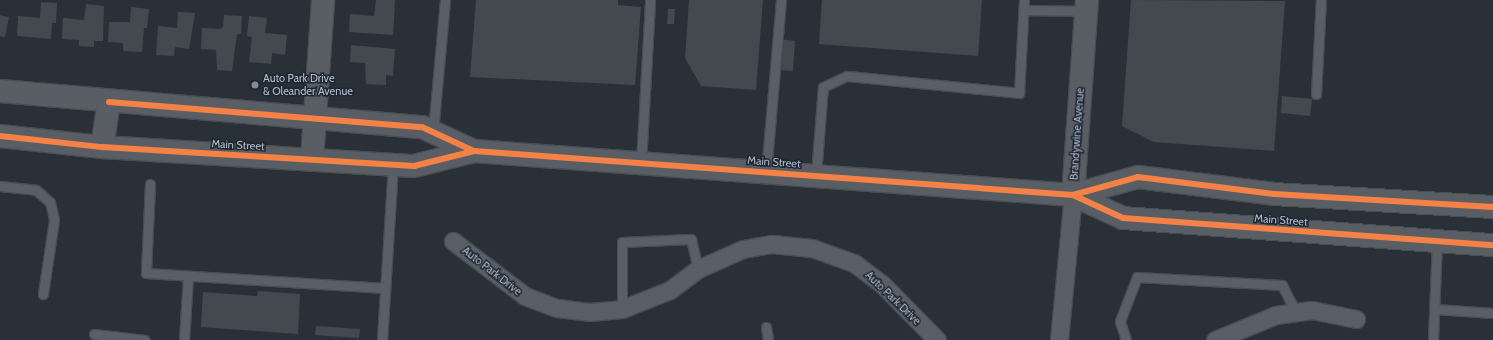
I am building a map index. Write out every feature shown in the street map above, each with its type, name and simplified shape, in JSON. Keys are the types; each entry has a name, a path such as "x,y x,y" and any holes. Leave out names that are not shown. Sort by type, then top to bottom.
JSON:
{"main road":[{"path":"312,159 323,0"},
{"name":"Brandywine Avenue","path":"1073,195 1087,6"},
{"name":"Main Street","path":"0,91 109,102 315,119 422,126 474,151"},
{"path":"102,146 109,102"},
{"name":"Main Street","path":"0,136 102,146 414,166 474,151 1073,195 1138,177 1274,194 1493,207"},
{"name":"Main Street","path":"1073,195 1123,218 1493,245"}],"street":[{"name":"Brandywine Avenue","path":"1059,340 1073,195"},
{"name":"Auto Park Drive","path":"453,241 524,296 566,309 589,312 622,309 670,290 698,269 743,249 772,244 812,248 854,263 880,283 937,340"},
{"path":"1215,340 1276,315 1296,312 1312,310 1356,319"}],"lane":[{"path":"433,132 445,0"},
{"path":"642,163 650,0"},
{"path":"766,172 781,0"},
{"path":"816,175 822,87 847,76 1018,93 1024,0"},
{"path":"1316,94 1321,0"},
{"path":"1024,10 1087,6"},
{"path":"382,340 393,165"},
{"path":"150,184 146,273 385,288"},
{"path":"0,186 36,190 50,202 54,220 43,294"},
{"path":"622,309 622,242 691,239 698,269"},
{"path":"1433,340 1437,241"},
{"path":"184,340 188,276"},
{"path":"1126,340 1120,321 1137,277 1282,285 1296,312"},
{"path":"1435,309 1493,313"},
{"path":"766,327 768,340"},
{"path":"94,334 145,340"}],"building":[{"path":"376,0 395,0 393,35 349,32 350,14 374,16"},
{"path":"476,0 618,0 618,5 641,7 635,85 470,77"},
{"path":"689,0 763,0 756,90 701,86 685,58"},
{"path":"822,0 982,0 978,56 819,44"},
{"path":"1131,0 1285,1 1274,151 1154,142 1122,126"},
{"path":"41,2 57,3 56,23 52,23 51,39 17,36 18,16 40,18"},
{"path":"86,4 104,6 103,41 94,41 94,47 79,46 79,40 62,39 63,18 84,20"},
{"path":"131,7 149,9 147,28 144,28 142,52 123,51 123,43 108,42 109,22 130,22"},
{"path":"668,9 675,9 674,24 667,24"},
{"path":"178,12 195,13 189,49 175,47 174,56 156,55 158,26 177,28"},
{"path":"0,15 9,17 5,37 0,36"},
{"path":"224,15 242,16 241,34 237,34 232,71 217,70 216,50 201,49 202,28 220,29 223,27"},
{"path":"249,16 267,18 265,33 287,35 285,55 272,53 271,64 249,62 252,37 247,36"},
{"path":"781,39 795,41 793,71 778,70"},
{"path":"351,45 395,49 393,76 386,75 386,85 366,84 365,63 350,62"},
{"path":"1282,96 1312,99 1310,116 1281,113"},
{"path":"258,291 300,294 298,334 201,327 203,292 257,296"},
{"path":"316,326 360,329 359,338 315,335"}],"cycle path":[{"path":"109,102 422,127 474,151"},
{"path":"0,136 102,147 414,166 474,151 1073,195 1138,177 1274,194 1493,207"},
{"path":"1073,195 1123,218 1493,245"}],"place":[{"name":"Auto Park Drive & Oleander Avenue","path":"255,85"}]}
